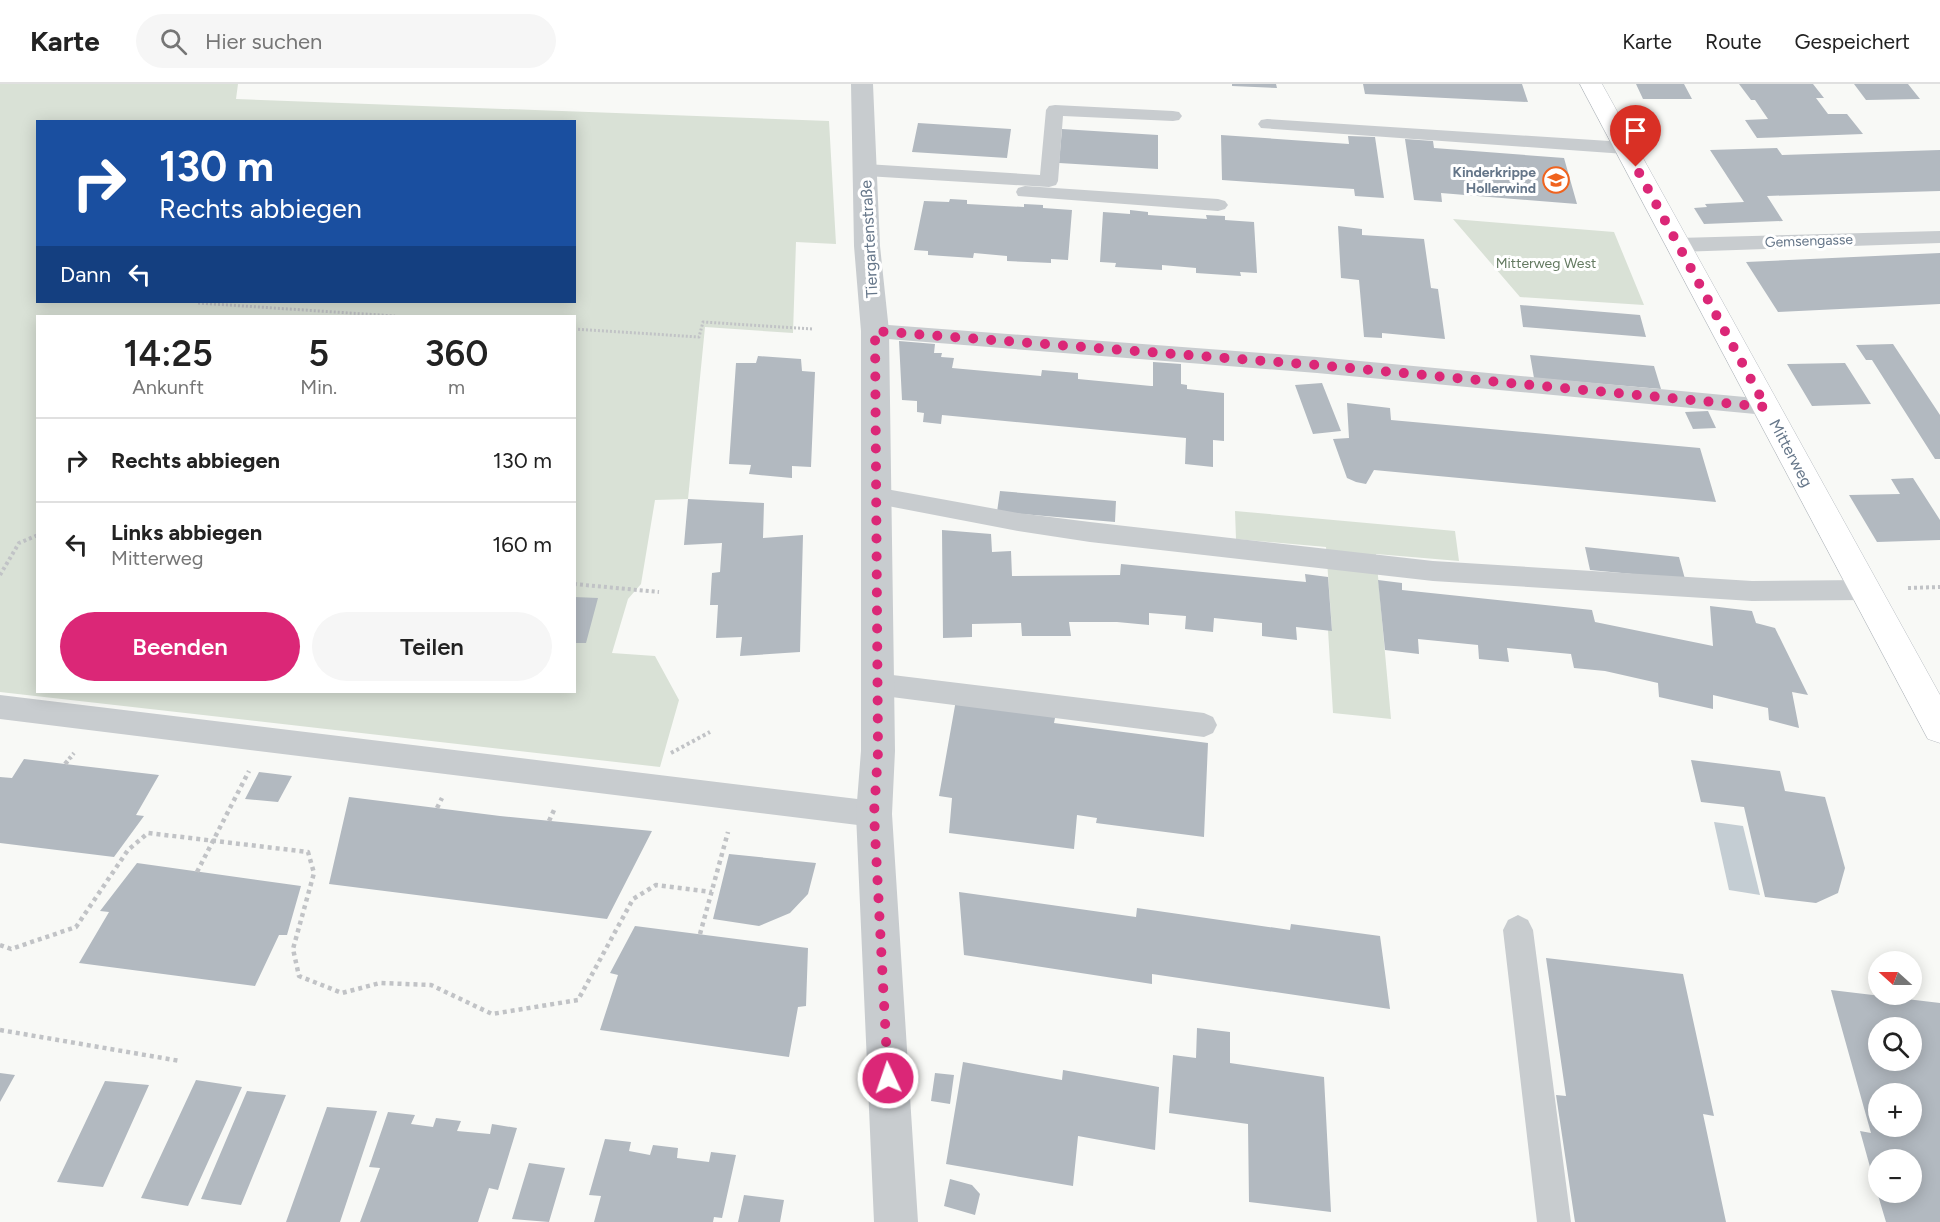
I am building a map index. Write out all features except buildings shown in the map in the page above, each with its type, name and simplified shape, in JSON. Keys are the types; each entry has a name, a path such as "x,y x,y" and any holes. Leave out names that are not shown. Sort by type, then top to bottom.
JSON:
{"street":[{"name":"Tiergartenstraße","path":"862,84 867,246 875,331 878,752 874,814 896,1222"},
{"name":"Mitterweg","path":"1591,84 1940,728"}],"lane":[{"path":"866,176 1048,181 1055,110 1173,116"},
{"path":"1268,124 1625,148"},
{"path":"866,176 1218,205"},
{"name":"Gemsengasse","path":"1678,245 1940,237"},
{"path":"875,331 1317,365 1766,407"},
{"path":"875,496 1018,522 1090,532 1433,571 1752,591 1865,590"},
{"path":"876,684 1204,725"},
{"path":"0,707 874,814"},
{"path":"1518,930 1554,1222"}],"path":[{"path":"198,303 380,315"},
{"path":"576,328 699,337 703,322 812,329"},
{"path":"0,575 19,543 36,536"},
{"path":"576,584 659,592"},
{"path":"197,872 265,740"},
{"path":"700,934 737,797"},
{"path":"0,945 11,949 76,927 128,850 148,832 308,852 314,873 293,949 298,976 342,993 380,983 431,985 492,1014 578,1000 633,898 656,885 712,892"},
{"path":"0,1030 180,1061"}],"green space":[{"path":"0,84 238,84 236,99 829,121 836,244 796,242 793,333 705,327 688,499 655,500 641,584 628,599 612,653 655,656 679,700 660,767 0,692"},
{"name":"Mitterweg West","path":"1453,219 1614,232 1644,305 1520,297"},
{"path":"1235,511 1455,531 1459,561 1376,554 1391,719 1333,713 1328,630 1332,630 1326,547 1236,539"}],"shaded area":[{"path":"1714,822 1743,826 1760,895 1729,890"}],"place":[{"name":"Kinderkrippe Hollerwind","path":"1556,180"}],"route":[{"path":"888,1078 874,814 878,752 875,331 1317,365 1766,407 1636,167"}]}
